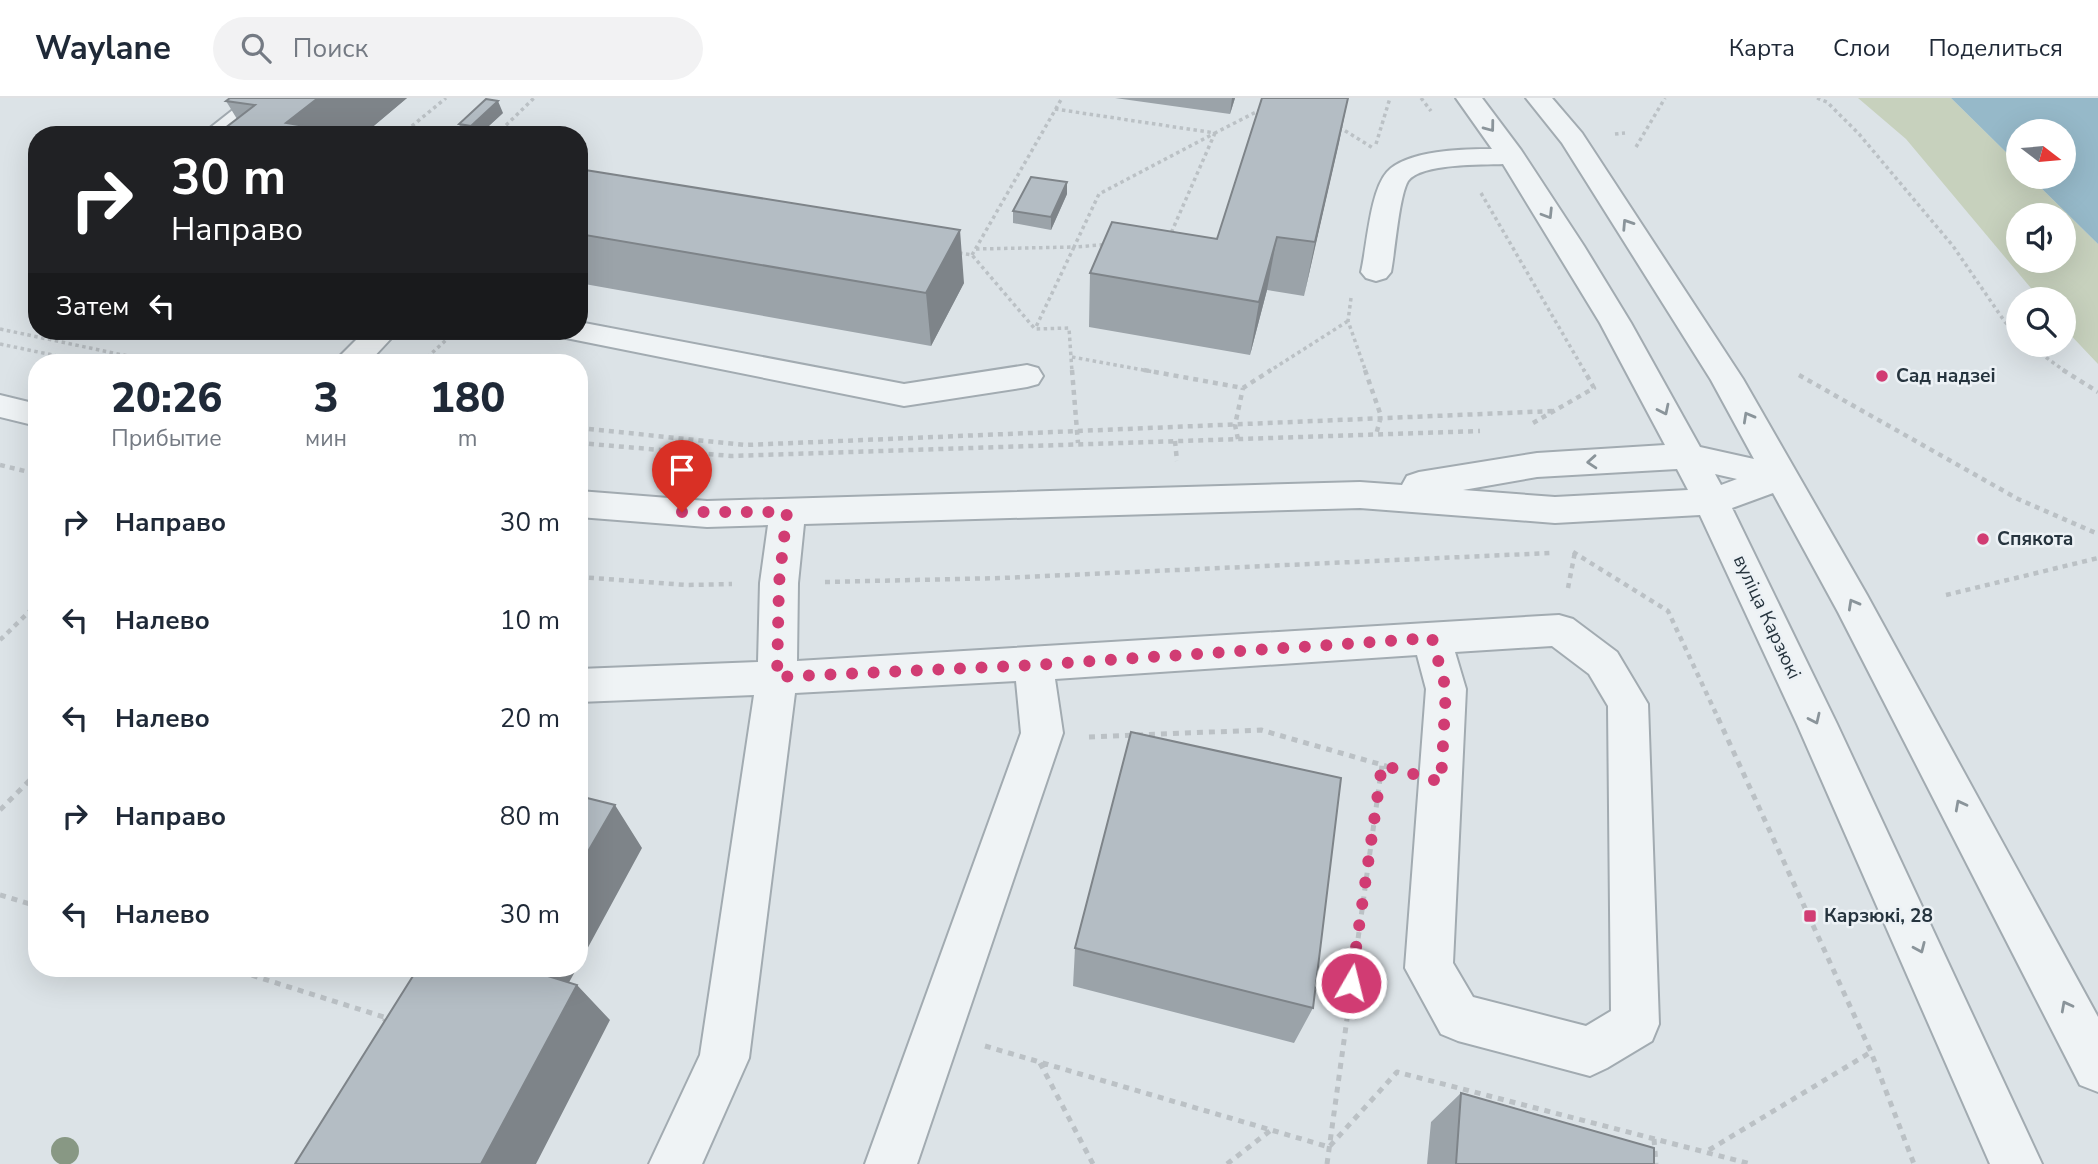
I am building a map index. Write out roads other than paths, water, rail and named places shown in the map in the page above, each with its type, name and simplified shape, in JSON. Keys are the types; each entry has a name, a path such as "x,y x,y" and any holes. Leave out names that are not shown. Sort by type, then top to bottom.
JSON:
{"street":[{"path":"226,126 264,98"},
{"name":"вуліца Карзюкі","path":"1469,98 1512,156 1630,348 1712,502 1775,632 2016,1164"},
{"path":"1539,98 1573,139 1727,379 1854,606 2098,1066"},
{"path":"1376,272 1395,179 1408,168 1460,159 1512,156"},
{"path":"588,333 904,395 1027,376"},
{"path":"359,354 373,340"},
{"path":"0,406 28,413"},
{"path":"1360,495 1537,465 1687,456 1781,477"},
{"path":"588,505 707,514 1360,495 1555,510 1712,502 1781,477"},
{"path":"675,1164 724,1058 777,677 779,583 787,512"},
{"path":"588,686 1034,665 1432,638 1559,630 1603,663 1628,704 1635,1024 1590,1051 1458,1017 1429,968 1446,689 1432,638"},
{"path":"891,1164 1042,733 1034,665"}],"water":[{"path":"1951,98 2098,98 2098,244 2076,222 2076,203 2056,203 2042,189 2076,189 2076,119 2006,119 2006,152"}],"place":[{"name":"Сад надзеі","path":"1882,376"},
{"name":"Спякота","path":"1983,539"},
{"name":"Карзюкі, 28","path":"1810,916"}]}
